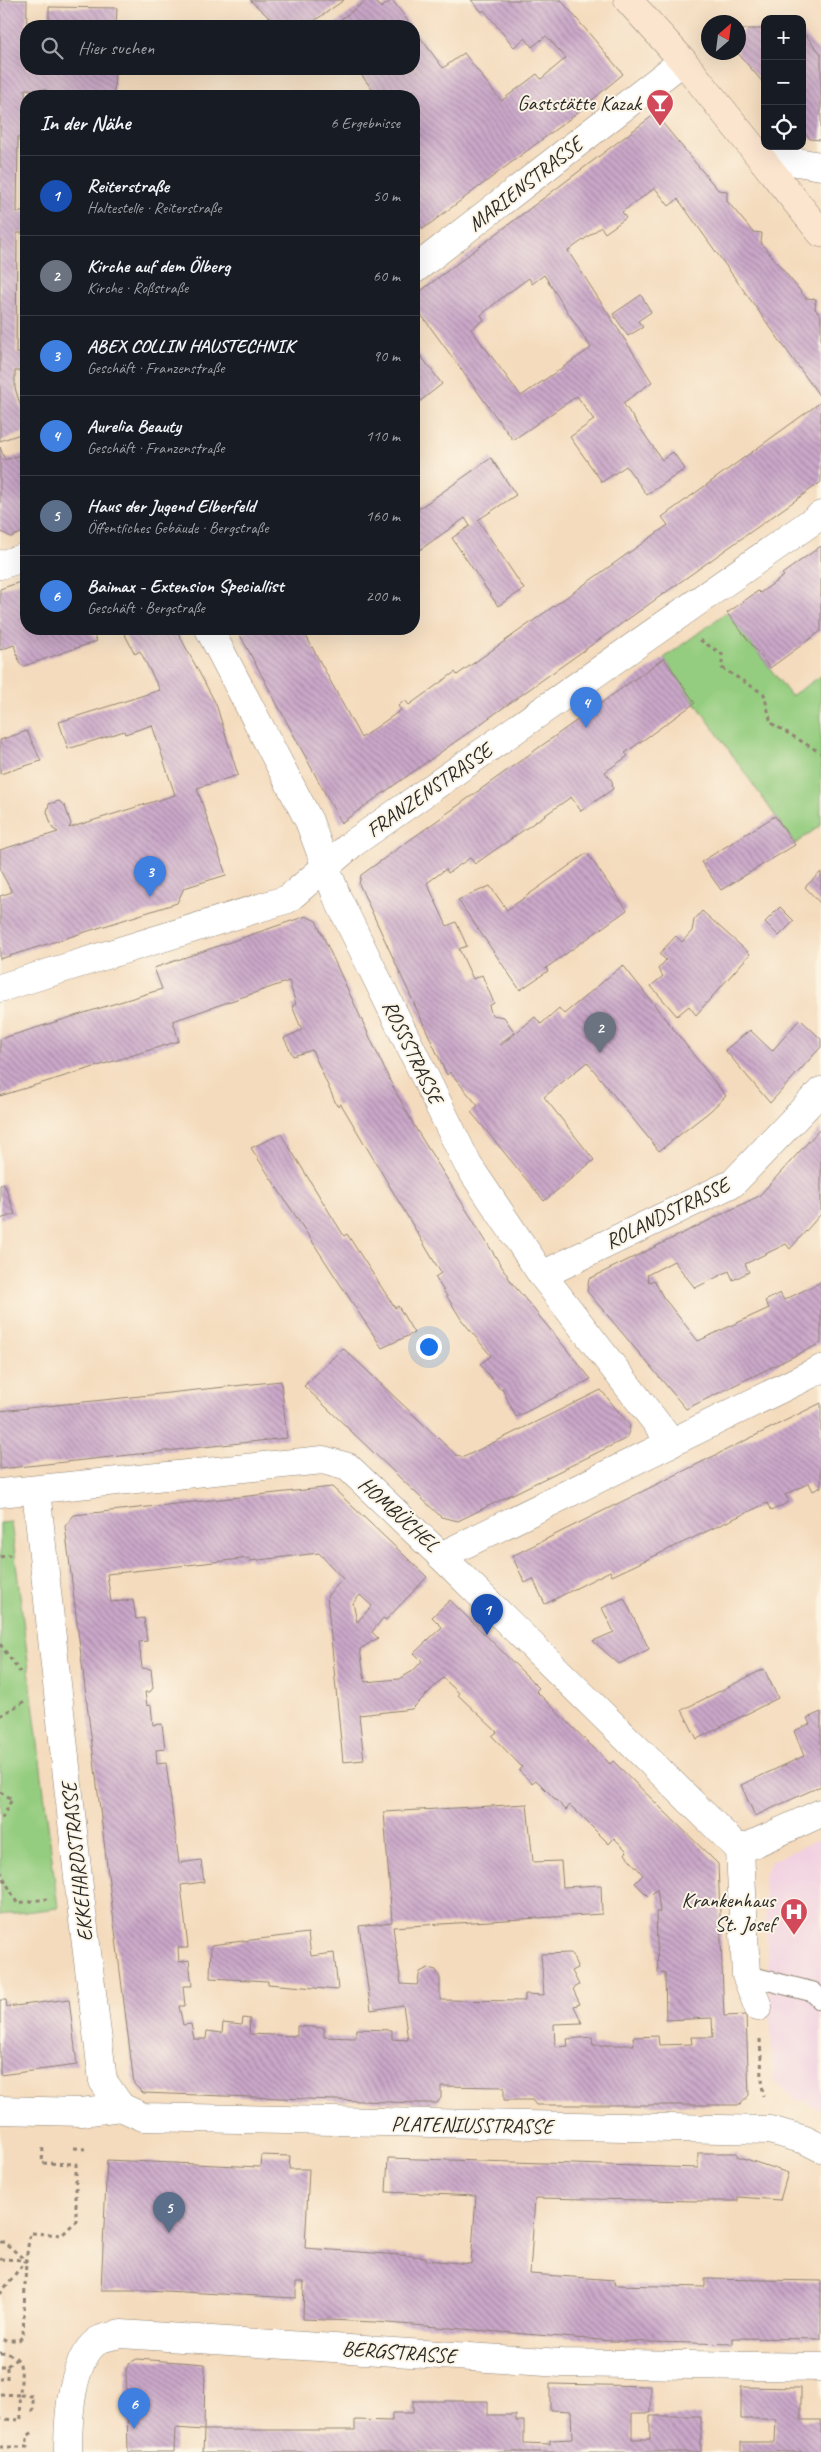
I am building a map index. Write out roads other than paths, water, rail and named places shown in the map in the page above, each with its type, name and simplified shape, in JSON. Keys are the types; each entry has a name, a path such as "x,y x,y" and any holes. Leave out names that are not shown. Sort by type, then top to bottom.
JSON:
{"main road":[{"path":"628,0 683,61 821,232"}],"street":[{"name":"MARIENSTRASSE","path":"420,265 683,61"},
{"path":"760,156 821,166"},
{"name":"FRANZENSTRASSE","path":"0,988 288,899 326,869 352,844 821,515"},
{"path":"0,565 20,559"},
{"name":"ROSSSTRASSE","path":"212,635 309,821 337,897 468,1165 542,1275 672,1443"},
{"name":"ROLANDSTRASSE","path":"542,1275 733,1183 821,1091"},
{"name":"HOMBÜCHEL","path":"0,1494 323,1460 348,1467 441,1556 821,1369"},
{"name":"EKKEHARDSTRASSE","path":"36,1490 80,1896 103,2081 121,2107"},
{"path":"441,1556 740,1850 746,1974 758,2007"},
{"path":"740,1850 821,1813"},
{"path":"0,2110 82,2112 121,2107"},
{"name":"PLATENIUSSTRASSE","path":"121,2107 143,2117 770,2130 805,2140 821,2148"},
{"name":"BERGSTRASSE","path":"68,2452 71,2400 87,2351 99,2340 121,2334 561,2363 821,2367"}],"lane":[{"path":"746,1974 813,1992 821,2000"}],"place":[{"name":"Gaststätte Kazak","path":"660,127"},
{"name":"Aurelia Beauty","path":"586,728"},
{"name":"ABEX COLLIN HAUSTECHNIK","path":"150,897"},
{"name":"Kirche auf dem Ölberg","path":"600,1053"},
{"name":"Reiterstraße","path":"487,1635"},
{"name":"Krankenhaus St. Josef","path":"794,1936"},
{"name":"Haus der Jugend Elberfeld","path":"169,2233"},
{"name":"Baimax - Extension Speciallist","path":"134,2429"}]}
